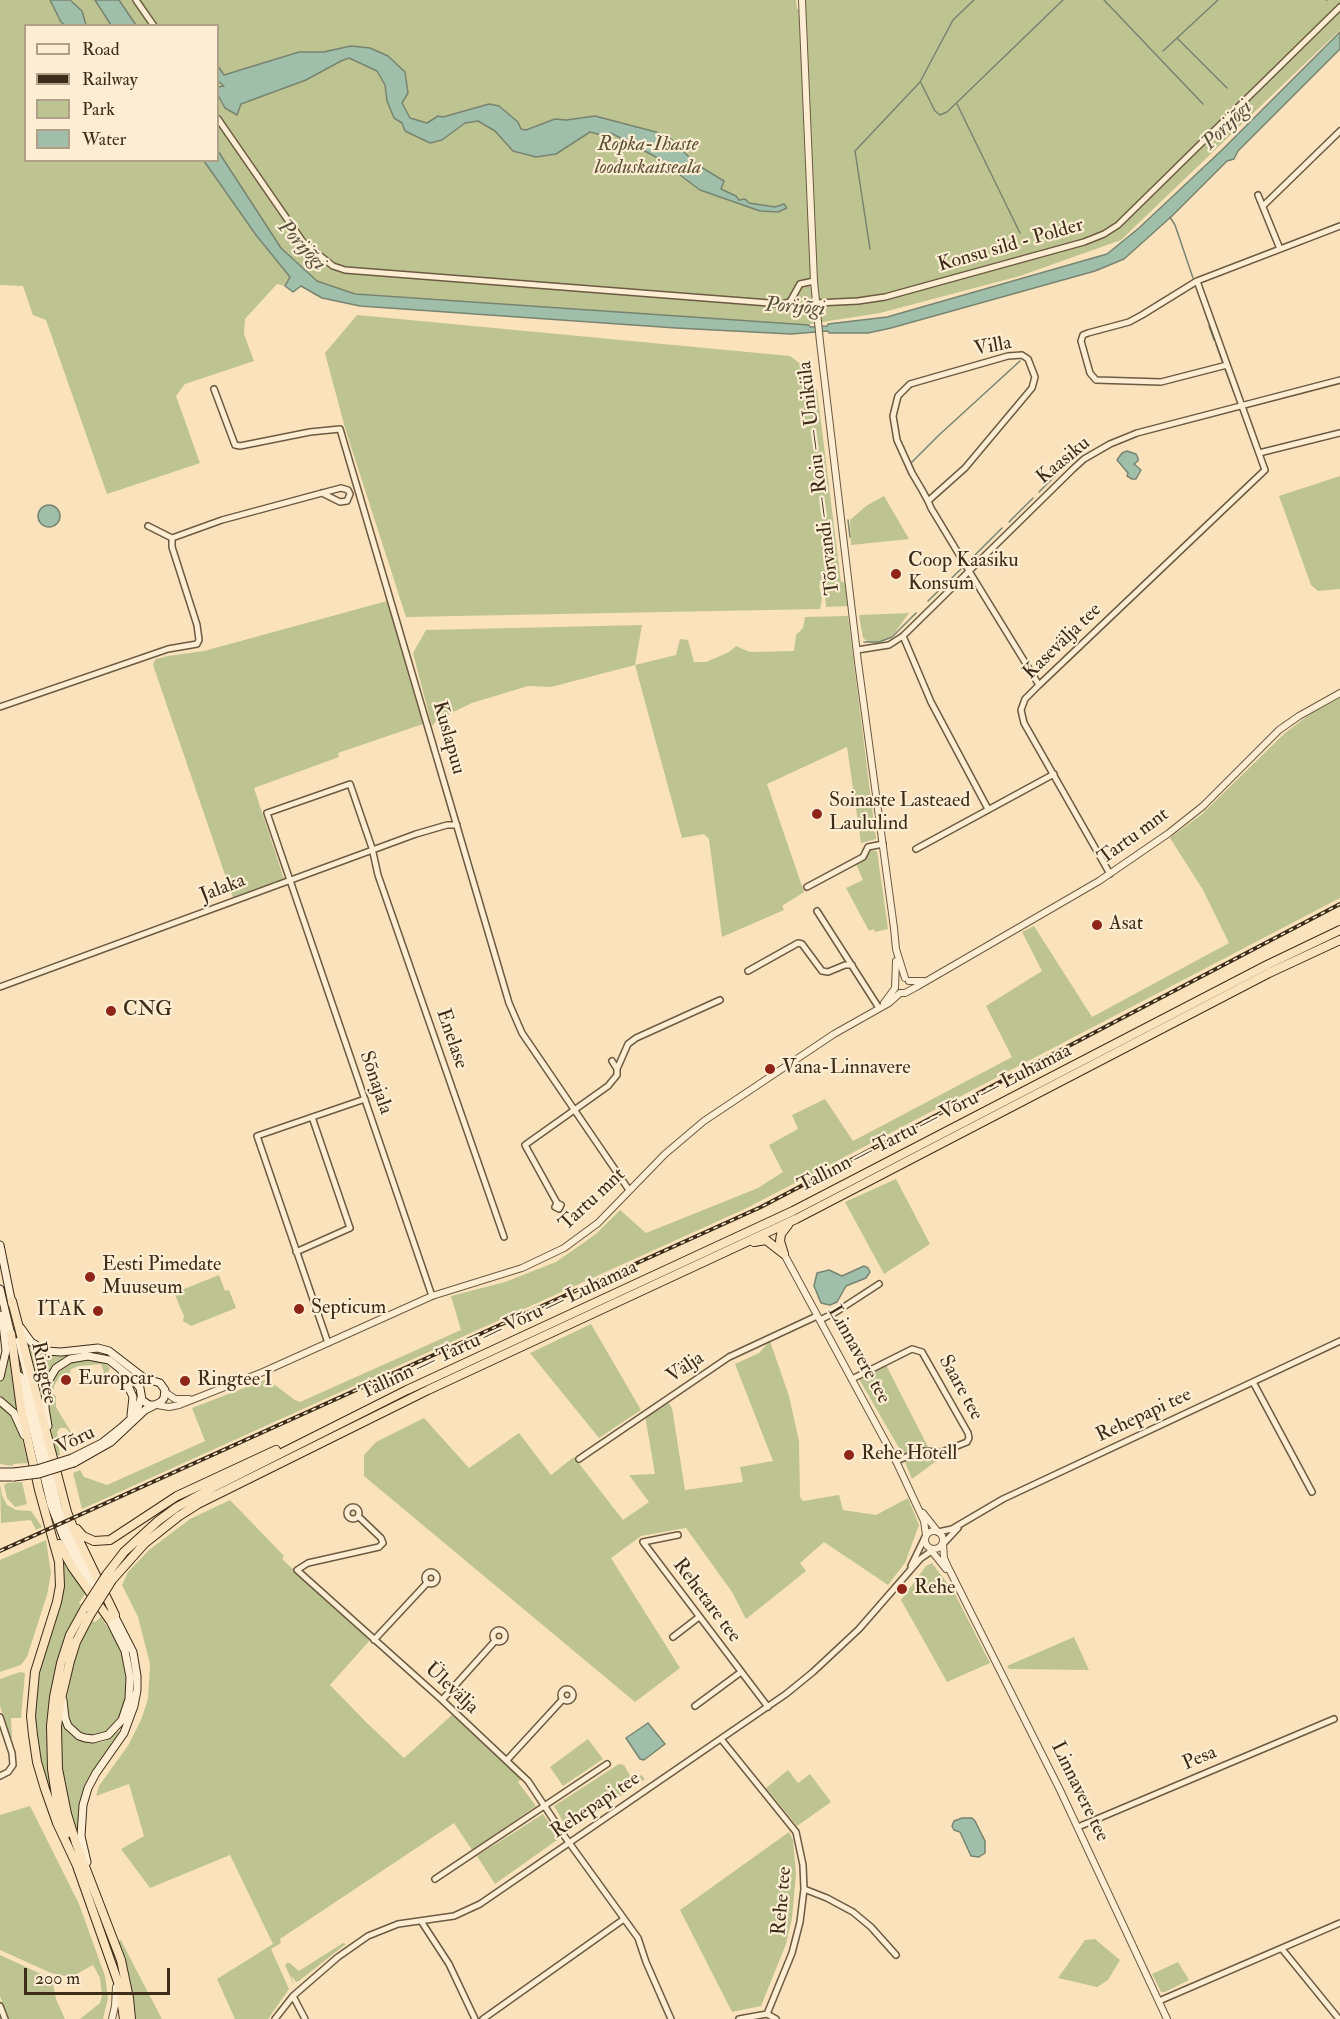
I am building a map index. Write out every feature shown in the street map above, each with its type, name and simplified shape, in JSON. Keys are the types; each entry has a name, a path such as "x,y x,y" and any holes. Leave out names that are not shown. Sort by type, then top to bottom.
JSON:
{"highway":[{"name":"Tallinn — Tartu — Võru — Luhamaa","path":"130,2019 78,1870 56,1796 50,1743 54,1697 70,1635 138,1537 177,1507 407,1390 793,1211 1267,965 1340,930"},
{"name":"Tallinn — Tartu — Võru — Luhamaa","path":"109,1577 145,1543 178,1516 198,1504 428,1390 796,1218 1259,978 1340,940"},
{"path":"784,1254 780,1241 782,1231 796,1218"},
{"path":"743,1244 765,1240 784,1254"},
{"path":"12,1301 51,1453 59,1562 60,1587 35,1672 31,1716 33,1735 37,1762 48,1797 57,1824 78,1870"},
{"path":"10,1334 21,1409 33,1461 55,1509 72,1567 112,1617"},
{"path":"55,1509 83,1536 98,1542 110,1540 177,1496 334,1424 342,1424"},
{"path":"55,1509 75,1532 112,1617"},
{"name":"Tallinn — Tartu — Võru — Luhamaa","path":"87,1612 66,1675 60,1703 57,1727 58,1769 67,1814 76,1843 121,1960 129,1998 130,2019"}],"main road":[{"name":"Ringtee","path":"0,1245 55,1509"},
{"name":"Ringtee","path":"0,1289 55,1509"},
{"path":"0,1289 6,1351 0,1377"},
{"path":"12,1301 23,1332 35,1346 53,1352 92,1348 105,1350 115,1355 137,1374 160,1383 165,1392 163,1400 155,1405 146,1404 133,1379 109,1360 88,1356 70,1359 56,1368 49,1379 45,1393 51,1453"},
{"path":"121,1370 134,1397 133,1409 128,1422"},
{"path":"141,1394 144,1384 151,1381"},
{"name":"Võru","path":"73,1461 102,1443 128,1422 136,1414 141,1394"},
{"path":"0,1401 14,1413 33,1461"},
{"name":"Võru","path":"0,1477 7,1472 37,1469 73,1461 111,1442 132,1425 145,1410 155,1405"},
{"path":"66,1675 63,1708 68,1726 79,1736 85,1738 93,1739 108,1735 126,1712 131,1688 125,1651 112,1617"},
{"path":"99,1902 81,1836 83,1805 96,1773 127,1727 137,1690 133,1652 112,1617"}],"street":[{"path":"136,0 153,24"},
{"name":"Tõrvandi — Roiu — Uniküla","path":"802,0 816,303 857,650 896,949 897,987"},
{"name":"Konsu sild - Polder","path":"816,303 885,297 1084,242 1104,234 1118,225 1340,7"},
{"path":"219,120 303,242 333,266 345,270 782,304 790,302 800,284 814,281"},
{"path":"1263,206 1340,131"},
{"path":"1258,195 1280,249"},
{"path":"1227,365 1161,382 1096,380 1090,374 1081,341 1083,335 1129,322 1197,281 1340,226"},
{"path":"1197,281 1259,453 1340,433"},
{"name":"Villa","path":"928,501 965,468 1032,388 1035,378 1028,359 1016,354 910,384 898,396 894,404 893,416 897,440 928,501 1039,685"},
{"name":"Kaasiku","path":"857,650 889,645 903,636 1084,459 1125,437 1340,380"},
{"name":"Kuslapuu","path":"214,389 235,445 250,445 310,432 340,429 516,1020 522,1033 629,1190"},
{"name":"Kasevälja tee","path":"1110,874 1024,723 1021,714 1023,703 1039,685 1265,470 1259,453"},
{"path":"172,538 183,532 222,520 322,493 341,488 348,490 350,494 347,501 340,502 322,493"},
{"path":"148,526 172,538"},
{"path":"0,707 168,649 193,646 199,640 197,625 172,547 172,538"},
{"path":"903,636 931,702 988,809"},
{"name":"Tartu mnt","path":"897,987 909,990 1064,904 1110,874 1203,806 1279,730 1312,707 1340,693"},
{"path":"916,849 1054,774"},
{"name":"Enelase","path":"290,880 267,813 350,784 378,875 504,1237"},
{"name":"Jalaka","path":"0,987 434,828 457,825"},
{"path":"807,886 863,857 868,847 883,844"},
{"name":"Sõnajala","path":"290,880 432,1296"},
{"path":"817,910 879,1008"},
{"path":"748,970 798,943 802,944 822,970 828,972 845,965 852,965"},
{"name":"Tõrvandi — Roiu — Uniküla","path":"896,949 909,990"},
{"name":"Tartu mnt","path":"192,1399 263,1372 432,1296 550,1257 579,1239 598,1223 665,1154 704,1121 834,1034 889,1003 900,978 926,980"},
{"path":"557,1203 525,1145 608,1086 616,1075 628,1044 636,1038 720,1000"},
{"path":"612,1061 617,1069"},
{"path":"328,1343 257,1136 365,1099"},
{"path":"296,1252 350,1228 312,1117"},
{"name":"Linnavere tee","path":"784,1254 896,1461 926,1528 925,1544 956,1581"},
{"name":"Välja","path":"579,1459 729,1357 836,1312 879,1284"},
{"name":"Rehepapi tee","path":"938,1532 951,1529 1003,1499 1340,1341"},
{"name":"Saare tee","path":"852,1379 912,1349 922,1352 968,1433 967,1442 942,1452 921,1451 896,1461"},
{"path":"1253,1382 1312,1491"},
{"path":"165,1392 175,1400 192,1399"},
{"path":"155,1405 173,1407 192,1399"},
{"name":"Linnavere tee","path":"917,1505 942,1536 944,1558 1078,1827 1167,2019"},
{"name":"Ülevälja","path":"358,1516 381,1538 383,1543 379,1547 308,1563 297,1570 442,1700 528,1781 638,1938 671,2019"},
{"name":"Rehepapi tee","path":"943,1544 963,1523"},
{"path":"926,1535 930,1532 938,1532"},
{"name":"Rehetare tee","path":"678,1535 643,1542 768,1707"},
{"name":"Rehepapi tee","path":"909,1571 926,1535"},
{"path":"931,1550 943,1544"},
{"name":"Rehepapi tee","path":"275,2019 293,1996 338,1957 368,1936 387,1927 454,1916 472,1908 768,1707 813,1672 859,1629 909,1571 931,1550"},
{"path":"374,1640 427,1583"},
{"path":"673,1637 699,1617"},
{"path":"442,1700 495,1641"},
{"path":"695,1706 741,1672"},
{"path":"507,1760 563,1699"},
{"path":"0,1717 12,1753 13,1765 8,1772 0,1776"},
{"name":"Pesa","path":"1078,1827 1335,1719"},
{"name":"Rehe tee","path":"722,1739 796,1832 803,1865 804,1889 800,1922 792,1953 767,2014"},
{"path":"435,1879 607,1764"},
{"path":"804,1889 853,1912 871,1927 896,1955"},
{"path":"483,2019 624,1918"},
{"path":"421,1921 449,1964 475,2019"},
{"path":"1159,2001 1340,1923"},
{"path":"1282,1949 1339,2019"},
{"path":"111,1960 116,1996 112,2019"},
{"path":"293,1996 305,2019"},
{"path":"0,2006 5,2019"},
{"path":"739,2019 767,2014 776,2019"}],"green space":[{"name":"Ropka-Ihaste looduskaitseala","path":"0,0 796,0 797,9 805,9 805,0 1340,0 1340,30 1121,240 1020,276 880,313 804,325 355,294 317,282 281,248 219,153 219,24 24,24 24,162 205,162 256,235 291,277 285,286 277,284 245,319 244,334 254,361 185,384 176,396 200,463 107,494 46,320 33,315 23,286 0,285"},
{"path":"357,315 790,356 807,369 809,386 817,390 841,582 845,582 848,606 826,607 824,584 819,585 822,599 820,609 406,617 345,428 325,353"},
{"path":"1340,476 1340,589 1318,591 1311,585 1279,496"},
{"path":"884,496 909,539 851,545 850,520 866,506"},
{"path":"387,601 423,724 338,753 339,757 254,788 284,879 233,898 153,665 154,662 156,659 204,651"},
{"path":"909,613 893,635 885,640 877,643 868,642 863,638 859,615"},
{"path":"848,616 876,839 861,843 847,747 767,784 804,892 782,906 784,910 722,937 709,839 704,834 682,838 635,665 676,655 680,639 688,640 694,662 706,662 729,652 736,646 750,652 794,651 796,635 803,628 805,617"},
{"path":"642,625 635,665 551,687 528,686 472,703 437,720 432,726 413,653 426,630"},
{"path":"1340,697 1340,898 747,1208 82,1509 73,1473 80,1470 84,1477 107,1485 205,1441 192,1408 267,1379 300,1402 461,1330 451,1296 505,1282 556,1262 596,1234 620,1210 646,1233 758,1188 783,1172 769,1145 798,1129 792,1115 825,1099 853,1141 1012,1057 986,1006 1042,971 1022,932 1034,926 1092,1017 1229,943 1203,890 1170,838 1202,814 1285,733 1310,714"},
{"path":"869,850 877,851 888,929 875,932 874,929 869,931 846,888 863,880 856,864 866,856"},
{"path":"896,1179 930,1244 884,1274 845,1202"},
{"path":"219,1275 225,1291 229,1290 236,1308 191,1326 183,1321 184,1316 174,1293"},
{"path":"591,1324 641,1410 599,1438 530,1353"},
{"path":"23,1338 37,1350 51,1355 96,1351 105,1353 114,1357 134,1375 132,1376 112,1358 102,1354 83,1355 57,1364 51,1370 41,1402"},
{"path":"770,1341 789,1396 799,1441 800,1497 803,1501 839,1495 843,1510 876,1515 908,1498 919,1525 905,1563 888,1585 824,1542 800,1563 806,1571 746,1619 732,1592 686,1528 641,1536 611,1558 680,1668 635,1702 364,1476 364,1455 376,1442 424,1418 469,1468 519,1433 551,1475 574,1457 623,1520 649,1502 629,1475 655,1474 645,1416 668,1402 672,1408 685,1490 743,1482 740,1467 773,1461 735,1364 759,1353"},
{"path":"8,1352 10,1352 20,1418 11,1406 0,1399 0,1382 6,1371"},
{"path":"91,1359 107,1365 110,1368 108,1372 102,1374 104,1372 101,1364 79,1366 71,1369 70,1373 60,1376 54,1386 56,1407 77,1442 66,1428 60,1428 57,1432 60,1455 55,1456 48,1407 51,1379 59,1368 69,1363"},
{"path":"886,1365 927,1445 939,1459 912,1479 899,1448 859,1379"},
{"path":"0,1405 10,1412 20,1431 28,1463 13,1464 13,1466 0,1464"},
{"path":"22,1482 27,1504 15,1507 7,1498 4,1485"},
{"path":"0,1484 7,1505 16,1510 31,1511 42,1527 36,1530 31,1520 1,1523"},
{"path":"230,1500 284,1556 282,1559 370,1640 330,1685 366,1722 404,1758 452,1715 521,1779 518,1782 536,1806 472,1850 454,1823 280,1939 281,1943 271,1949 289,1989 268,2019 235,2019 217,1979 273,1944 230,1855 150,1888 121,1849 144,1836 129,1784 96,1796 99,1786 129,1744 148,1699 150,1664 138,1617 122,1585 128,1572 149,1550 190,1519"},
{"path":"46,1540 51,1573 47,1595 27,1657 21,1665 0,1672 0,1560"},
{"path":"61,1554 85,1594 79,1603 81,1605 68,1633 48,1716 48,1765 54,1805 39,1762 34,1710 36,1683 55,1619"},
{"path":"932,1563 954,1592 990,1663 947,1682 901,1600 926,1566"},
{"path":"101,1617 122,1655 126,1680 125,1699 117,1722 101,1735 92,1736 73,1727 68,1720 66,1701 81,1642 92,1621 95,1622"},
{"path":"1074,1637 1089,1670 1009,1669 1007,1666"},
{"path":"20,1672 25,1673 21,1718 11,1718 12,1738 10,1738 0,1706 0,1679"},
{"path":"61,1722 71,1735 89,1743 103,1742 119,1731 121,1733 90,1776 83,1793 78,1810 78,1838 69,1811 61,1761"},
{"path":"588,1739 603,1759 563,1786 550,1767"},
{"path":"619,1764 624,1765 633,1781 641,1775 645,1779 569,1832 554,1806"},
{"path":"788,1770 798,1783 810,1774 831,1802 797,1826 766,1788"},
{"path":"30,1806 79,1904 105,1976 108,1998 103,2019 80,2019 100,2003 102,1996 100,1978 93,1965 73,1976 65,1976 51,1973 0,1950 0,1815"},
{"path":"543,1814 560,1838 495,1884 477,1856"},
{"path":"789,1832 793,1840 796,1874 792,1918 786,1944 761,2006 732,2012 680,1910"},
{"path":"1095,1939 1120,1960 1108,1980 1097,1987 1058,1978 1085,1940"},
{"path":"121,1940 162,2019 136,2019 127,1966 118,1941"},
{"path":"343,1943 346,1944 299,1981 296,1982 291,1975 293,1983 285,1965 287,1963 299,1971"},
{"path":"0,1955 52,1979 56,1999 65,2019 8,2019 0,1996"},
{"path":"1178,1962 1189,1980 1161,1992 1152,1974"}],"water":[{"path":"50,0 70,0 82,11 86,24 64,24"},
{"path":"95,0 119,0 135,24 110,24"},
{"path":"1340,32 1340,49 1238,151 1234,159 1227,161 1172,216 1124,259 1095,271 891,328 868,333 829,333 828,331 791,334 360,306 322,298 301,286 293,292 285,286 290,277 256,235 205,162 219,162 219,153 281,248 317,281 355,294 809,325 810,327 887,317 1107,254 1139,228 1223,149"},
{"path":"351,46 370,48 388,56 405,72 408,93 402,103 410,118 427,123 438,116 443,117 489,104 499,106 518,122 521,129 526,130 555,119 566,120 595,116 656,132 670,138 696,164 724,181 721,189 736,196 739,200 745,199 749,203 775,207 784,204 787,208 778,212 760,211 700,190 656,157 611,133 605,136 590,132 556,154 536,157 513,151 495,131 478,121 465,123 442,140 430,143 405,131 402,123 394,118 387,101 385,85 377,71 349,58 306,80 241,104 237,115 225,108 219,97 219,87 224,86 219,82 219,68 224,75 299,52 323,52"},
{"path":"1127,451 1136,454 1138,458 1134,464 1141,470 1136,479 1127,476 1128,473 1117,460 1122,453"},
{"path":"49,505 57,508 60,516 57,524 49,527 41,524 38,516 41,508"},
{"path":"864,1266 870,1272 866,1278 846,1286 837,1302 830,1305 821,1303 814,1286 817,1273 829,1270 842,1276"},
{"path":"648,1723 665,1744 644,1760 640,1759 626,1738"},
{"path":"972,1818 975,1821 985,1841 985,1853 979,1857 971,1856 960,1832 954,1830 952,1826 954,1821"}],"waterway":[{"path":"870,249 855,151 920,82 953,20 974,0"},
{"path":"921,83 935,111 940,115 947,112 1063,0"},
{"path":"1104,0 1203,104"},
{"path":"1163,51 1218,0"},
{"path":"1178,39 1227,88"},
{"path":"957,104 1020,233"},
{"path":"1170,217 1175,225 1193,278"},
{"path":"1197,288 1208,321"},
{"path":"1209,326 1214,340"},
{"path":"1216,344 1222,361"},
{"path":"911,463 1020,361"},
{"path":"1225,369 1236,398"},
{"path":"1071,460 1084,448"},
{"path":"1039,492 1065,466"},
{"path":"1009,522 1033,498"},
{"path":"848,520 850,537"},
{"path":"969,561 1002,528"},
{"path":"928,601 961,569"},
{"path":"864,642 879,642 892,637 916,613"}],"railway":[{"path":"0,1551 761,1207 1340,904"}],"place":[{"name":"Coop Kaasiku Konsum","path":"896,574"},
{"name":"Soinaste Lasteaed Laululind","path":"817,814"},
{"name":"Asat","path":"1097,925"},
{"name":"CNG","path":"111,1011"},
{"name":"Vana-Linnavere","path":"770,1069"},
{"name":"Eesti Pimedate Muuseum","path":"90,1277"},
{"name":"Septicum","path":"299,1309"},
{"name":"ITAK","path":"98,1311"},
{"name":"Europcar","path":"66,1380"},
{"name":"Ringtee I","path":"185,1381"},
{"name":"Rehe Hotell","path":"849,1455"},
{"name":"Rehe","path":"902,1589"}],"water label":[{"name":"Porijõgi","path":"1228,126"},
{"name":"Porijõgi","path":"301,246"},
{"name":"Porijõgi","path":"795,308"}]}
